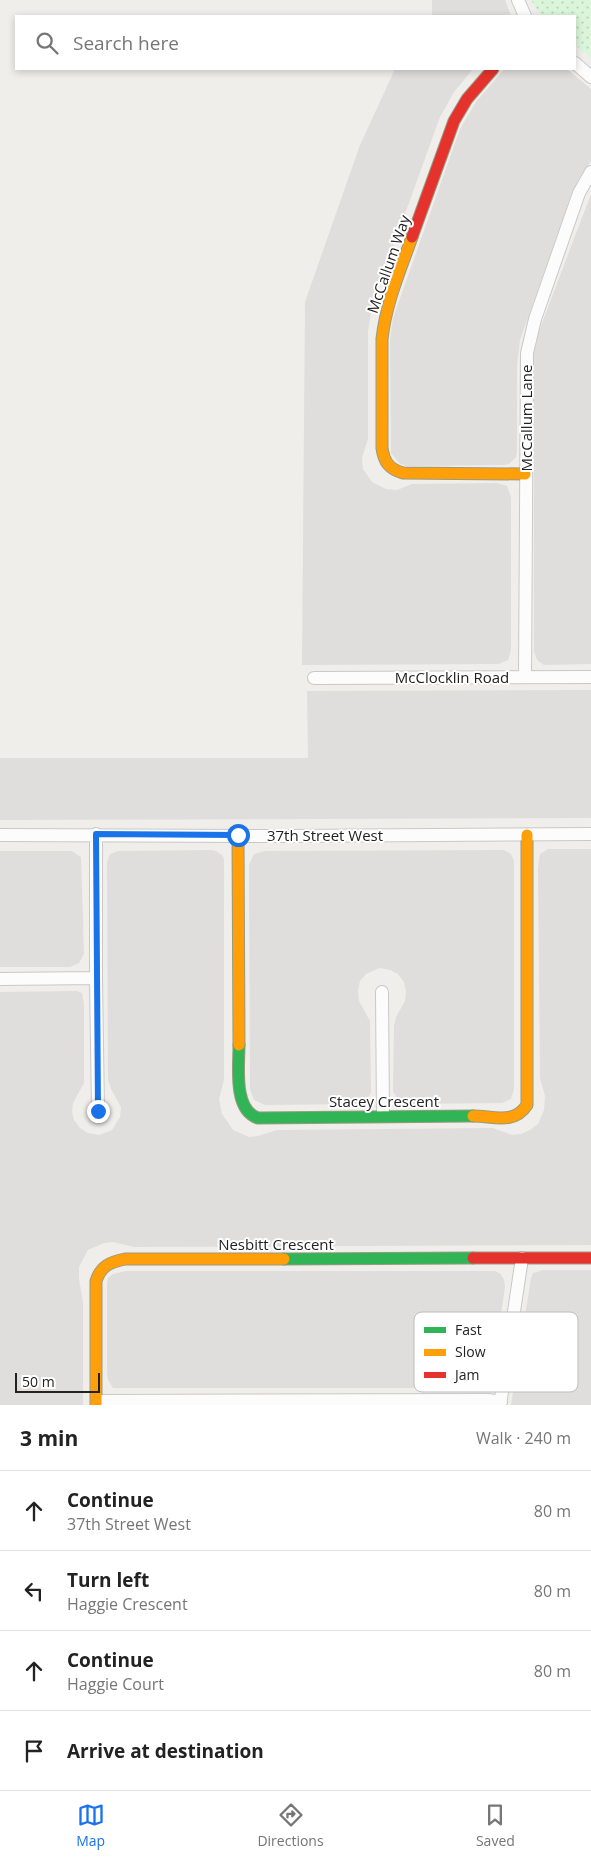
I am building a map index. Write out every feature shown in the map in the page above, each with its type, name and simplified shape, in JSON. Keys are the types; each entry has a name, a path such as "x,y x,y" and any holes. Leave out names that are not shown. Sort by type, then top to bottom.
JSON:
{"street":[{"path":"518,0 525,15"},
{"path":"576,64 591,77"},
{"name":"McCallum Way","path":"492,70 467,99 454,121 388,304 382,339 382,448 383,458 387,466 394,471 403,473 526,474"},
{"name":"McCallum Lane","path":"525,677 526,370 530,336 579,194 591,172"},
{"name":"McClocklin Road","path":"314,678 591,677"},
{"path":"96,834 98,1111"},
{"name":"Stacey Crescent","path":"238,835 239,1087 244,1110 260,1120 274,1117 383,1116 491,1116 505,1119 523,1113 527,1105 527,834"},
{"name":"37th Street West","path":"0,835 591,834"},
{"path":"0,979 96,978"},
{"path":"382,992 383,1116"},
{"path":"514,1312 522,1258"},
{"name":"Nesbitt Crescent","path":"96,1403 96,1281 103,1266 112,1262 125,1259 591,1258"},
{"path":"96,1403 488,1400 501,1403"}],"shaded area":[{"path":"432,0 505,0 511,15 432,15"},
{"path":"395,70 472,70 454,92 440,117 372,305 368,332 368,439 362,458 363,469 372,482 386,489 397,490 412,484 497,483 507,486 511,497 511,650 508,660 499,664 302,665 305,302 360,145"},
{"path":"503,70 568,70 591,89 591,161 572,192 520,340 517,365 516,457 509,464 504,465 406,466 399,463 391,453 390,339 393,318 460,129 476,102"},
{"path":"591,194 591,664 544,665 537,660 534,651 534,353 539,331"},
{"path":"591,690 591,818 0,820 0,758 308,758 307,691"},
{"path":"548,849 591,849 591,1245 134,1247 113,1242 104,1243 88,1250 79,1267 83,1302 83,1405 0,1405 0,992 77,991 82,993 84,1004 84,1083 73,1103 72,1112 74,1120 80,1128 88,1133 99,1135 112,1130 120,1117 121,1107 108,1080 107,862 110,854 118,851 212,850 222,855 224,859 224,1080 219,1099 222,1114 233,1130 249,1137 277,1130 493,1128 512,1135 521,1134 538,1124 544,1110 545,1096 540,1078 538,868 540,854"},
{"path":"504,850 511,854 514,861 514,1089 511,1099 502,1103 408,1104 398,1100 393,1091 394,1026 396,1017 405,1001 406,991 404,982 398,974 380,968 366,974 360,981 358,991 359,1001 370,1021 371,1092 367,1100 359,1104 265,1105 254,1100 250,1089 249,865 254,854 265,851"},
{"path":"0,851 72,851 81,857 84,954 79,963 70,967 0,967"},
{"path":"543,1270 591,1270 591,1405 511,1405 513,1392 578,1392 578,1312 526,1312 533,1273"},
{"path":"126,1271 495,1271 501,1274 505,1287 501,1312 414,1312 414,1388 113,1388 108,1380 107,1373 107,1284 108,1278 113,1274"}],"green space":[{"path":"531,0 591,0 591,58 576,46 576,15 540,15"}],"traffic: fast":[{"path":"239,1045 238,1075 241,1097 244,1106 258,1118 473,1116"},
{"path":"284,1259 473,1258"}],"traffic: slow":[{"path":"412,237 390,300 382,339 382,448 384,457 391,467 403,473 525,474"},
{"path":"238,835 239,1045"},
{"path":"473,1116 509,1117 516,1115 527,1105 527,835"},
{"path":"96,1405 96,1281 103,1268 125,1259 284,1259"}],"traffic: jam":[{"path":"412,237 454,121 467,99 492,70"},
{"path":"473,1258 591,1258"}],"route":[{"path":"98,1111 96,834 238,835"}]}
